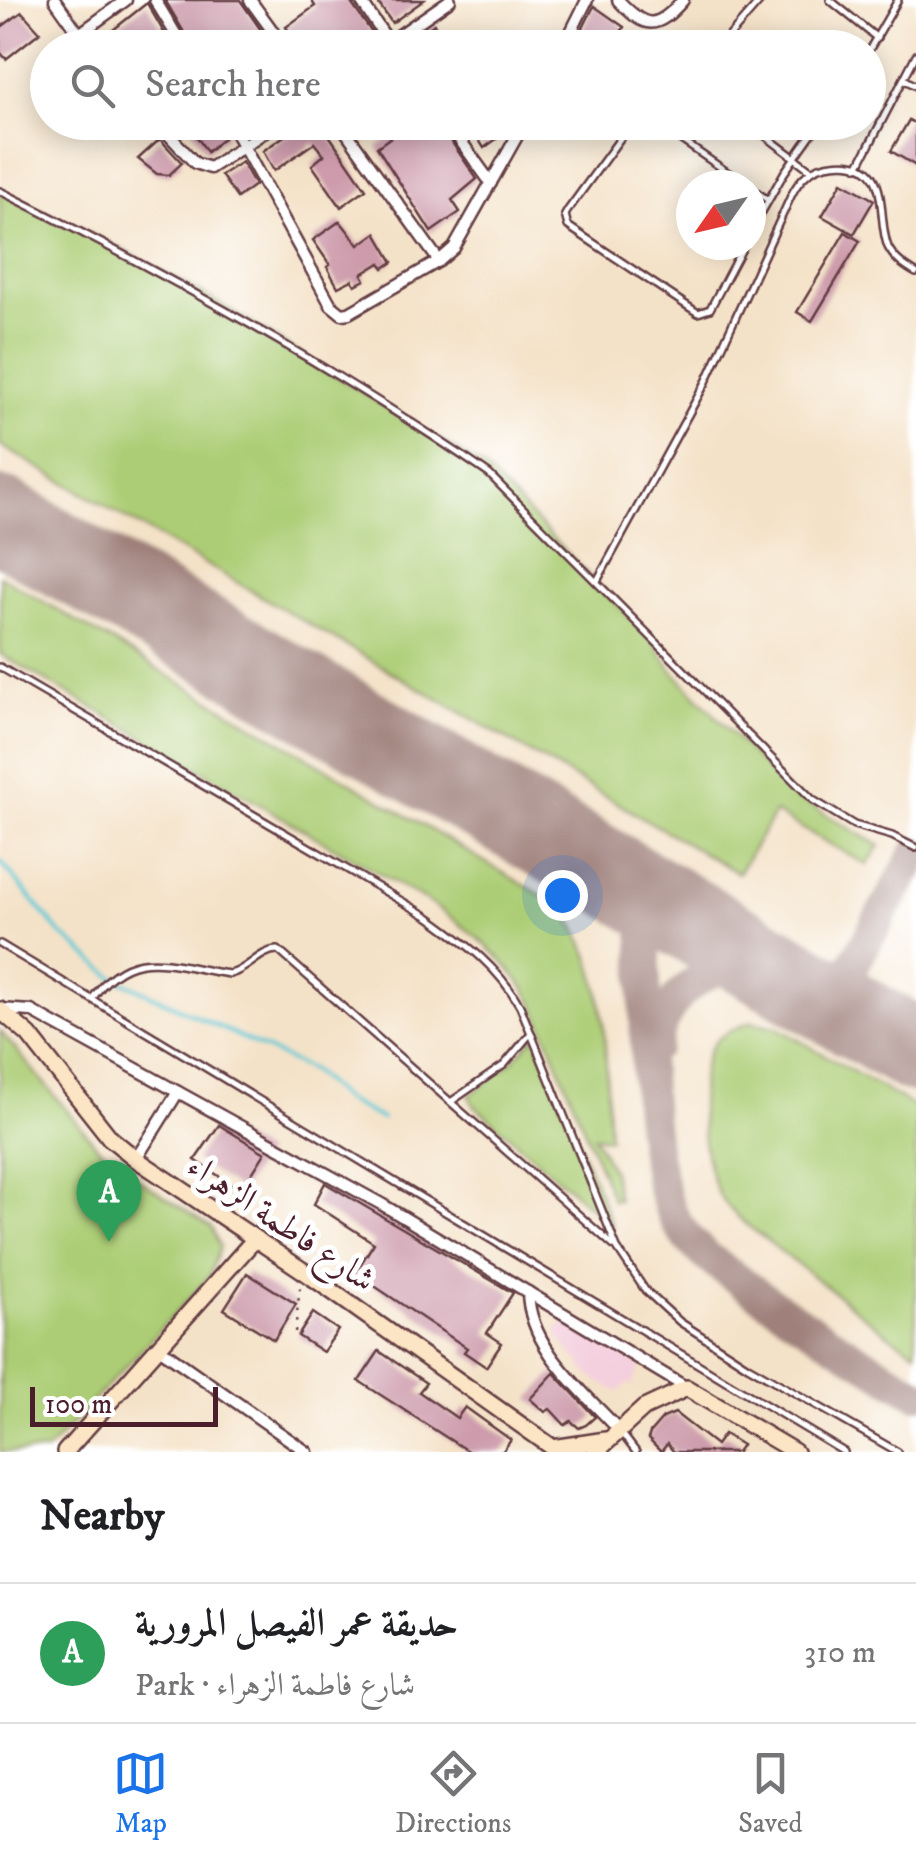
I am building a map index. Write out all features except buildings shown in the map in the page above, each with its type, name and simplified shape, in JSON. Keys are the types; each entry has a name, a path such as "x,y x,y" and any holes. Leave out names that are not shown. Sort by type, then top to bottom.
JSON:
{"street":[{"path":"55,0 75,30"},
{"path":"85,30 126,0"},
{"path":"155,0 173,30"},
{"path":"250,0 272,30"},
{"path":"360,0 378,30"},
{"path":"405,30 431,5 450,0"},
{"path":"572,30 587,0"},
{"path":"618,0 638,21 655,24 669,16 683,0"},
{"path":"175,140 203,168 210,168 256,140"},
{"path":"241,140 337,312 349,313 438,261 464,235 515,140"},
{"path":"352,140 438,261"},
{"path":"461,140 492,184"},
{"path":"0,1009 31,1011 334,1176 796,1452"},
{"name":"شارع فاطمة الزهراء","path":"0,1009 28,1035 110,1138 556,1450"},
{"path":"136,1158 178,1092"},
{"path":"65,1452 254,1240"},
{"path":"528,1292 528,1311 547,1349 608,1441"},
{"path":"159,1348 307,1452"},
{"path":"556,1450 608,1441 644,1408 687,1388"}],"lane":[{"path":"735,30 761,0"},
{"path":"830,0 867,30"},
{"path":"881,30 898,0"},
{"path":"886,113 916,56"},
{"path":"904,79 916,86"},
{"path":"619,140 568,210 568,226 698,313 710,310 736,260"},
{"path":"680,140 724,170"},
{"path":"770,140 812,171"},
{"path":"766,204 807,140"},
{"path":"858,167 872,140"},
{"path":"597,580 706,382 790,196 812,171 834,163 858,167 876,182 881,193 885,234 893,255 916,273"},
{"path":"0,192 178,282 433,436 504,488 813,800 854,826 900,839 916,848"},
{"path":"0,667 429,917 490,964 512,991 616,1248 645,1290 680,1322 748,1366 898,1452"},
{"path":"0,944 844,1452"},
{"path":"92,999 110,978 134,964 162,961 230,974 268,951 278,950 616,1248"},
{"path":"452,1102 504,1066 531,1034"},
{"path":"608,1441 636,1452"}],"path":[{"path":"295,1332 302,1270"}],"shaded area":[{"path":"566,1321 641,1366 632,1385 628,1383 618,1392 591,1377 556,1331"}],"green space":[{"path":"0,191 199,291 483,467 652,640 672,670 789,793 880,846 867,865 775,813 738,873 0,445"},
{"path":"0,576 558,905 576,929 597,984 605,1047 609,1138 594,1136 612,1171 618,1200 613,1201 533,1002 498,957 423,899 0,654"},
{"path":"752,1022 775,1027 916,1108 916,1352 751,1228 719,1194 704,1142 702,1077 716,1041"},
{"path":"0,1031 97,1146 132,1175 211,1227 220,1247 209,1277 46,1452 0,1452"},
{"path":"534,1037 613,1227 474,1105 469,1096 510,1064"}],"waterway":[{"path":"0,861 61,934 113,977 312,1071 343,1099 382,1119"}],"taxiway":[{"path":"832,1002 916,854"},
{"path":"645,894 650,1114 656,1159 679,1226 699,1250 741,1282 916,1393"},
{"path":"655,1046 668,1011 689,986 717,969 752,956"}],"runway":[{"path":"0,519 916,1051"}],"place":[{"name":"حديقة عمر الفيصل المرورية","path":"109,1242"}]}
